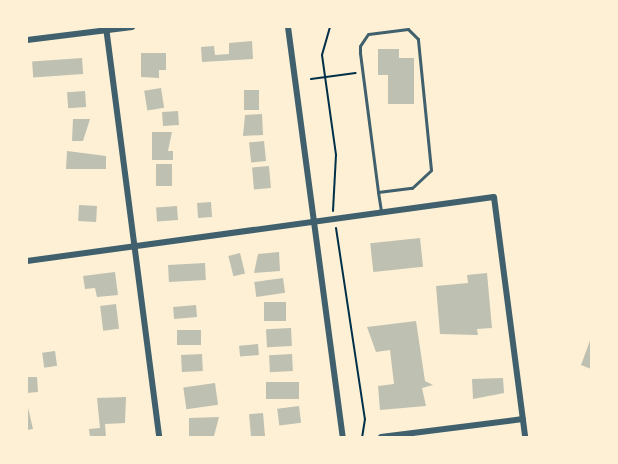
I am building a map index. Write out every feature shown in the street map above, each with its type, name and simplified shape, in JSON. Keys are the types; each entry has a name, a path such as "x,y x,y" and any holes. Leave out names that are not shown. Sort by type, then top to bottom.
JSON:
{"street":[{"path":"27,40 132,27"},
{"path":"288,27 343,437"},
{"path":"106,29 159,437"},
{"path":"27,261 494,197 525,437"},
{"path":"381,437 523,419"}],"lane":[{"path":"378,192 412,188 431,170 418,39 408,29 368,34 361,41 378,192 381,213"}],"path":[{"path":"330,27 322,55 336,155 330,193 365,419 362,437"},
{"path":"311,79 356,73"}],"building":[{"path":"252,41 253,59 202,62 201,47 214,46 215,55 229,54 229,43"},
{"path":"378,49 399,49 399,58 414,58 414,104 388,104 388,75 378,75"},
{"path":"141,53 166,53 166,70 159,70 159,78 141,77"},
{"path":"82,58 83,74 33,77 32,61"},
{"path":"161,88 164,108 147,110 144,91"},
{"path":"244,90 259,90 259,110 244,110"},
{"path":"85,91 86,107 68,108 67,92"},
{"path":"178,111 179,125 163,126 162,112"},
{"path":"262,114 263,135 243,136 245,115"},
{"path":"73,119 90,119 83,141 72,141"},
{"path":"152,132 172,132 168,151 173,151 173,160 152,160"},
{"path":"264,141 266,161 251,162 249,143"},
{"path":"67,151 106,156 106,169 66,169"},
{"path":"156,164 172,164 172,186 156,186"},
{"path":"269,166 271,188 254,189 252,167"},
{"path":"211,202 212,217 198,218 197,203"},
{"path":"79,205 97,206 96,222 78,221"},
{"path":"177,206 178,220 157,221 156,207"},
{"path":"420,238 423,267 373,272 370,243"},
{"path":"279,252 280,271 254,273 258,254"},
{"path":"240,253 245,273 233,276 228,256"},
{"path":"205,263 206,280 169,282 168,265"},
{"path":"115,272 118,295 97,297 95,288 85,289 83,276"},
{"path":"487,273 492,328 477,329 478,335 440,334 436,286 468,283 467,275"},
{"path":"283,278 285,293 256,297 254,282"},
{"path":"264,302 286,302 286,321 264,321"},
{"path":"116,304 119,329 103,331 100,306"},
{"path":"196,305 197,317 174,319 173,307"},
{"path":"416,321 425,381 433,385 422,388 426,406 380,410 378,386 394,384 390,350 376,352 367,327"},
{"path":"291,328 292,346 267,347 266,329"},
{"path":"177,330 201,330 201,345 177,345"},
{"path":"591,338 591,369 581,365"},
{"path":"258,344 259,355 240,357 239,346"},
{"path":"55,351 57,366 44,368 42,353"},
{"path":"202,354 203,371 182,372 181,355"},
{"path":"292,354 293,371 270,372 269,355"},
{"path":"27,377 37,377 38,392 27,393"},
{"path":"503,378 504,393 473,399 472,379"},
{"path":"266,382 299,382 299,399 266,399"},
{"path":"215,383 218,405 186,409 183,387"},
{"path":"126,397 125,423 105,424 106,437 90,437 89,429 100,428 97,398"},
{"path":"27,403 33,429 27,430"},
{"path":"299,406 301,423 279,426 277,409"},
{"path":"263,413 265,436 251,437 249,414"},
{"path":"219,417 214,436 189,436 189,418"}]}
